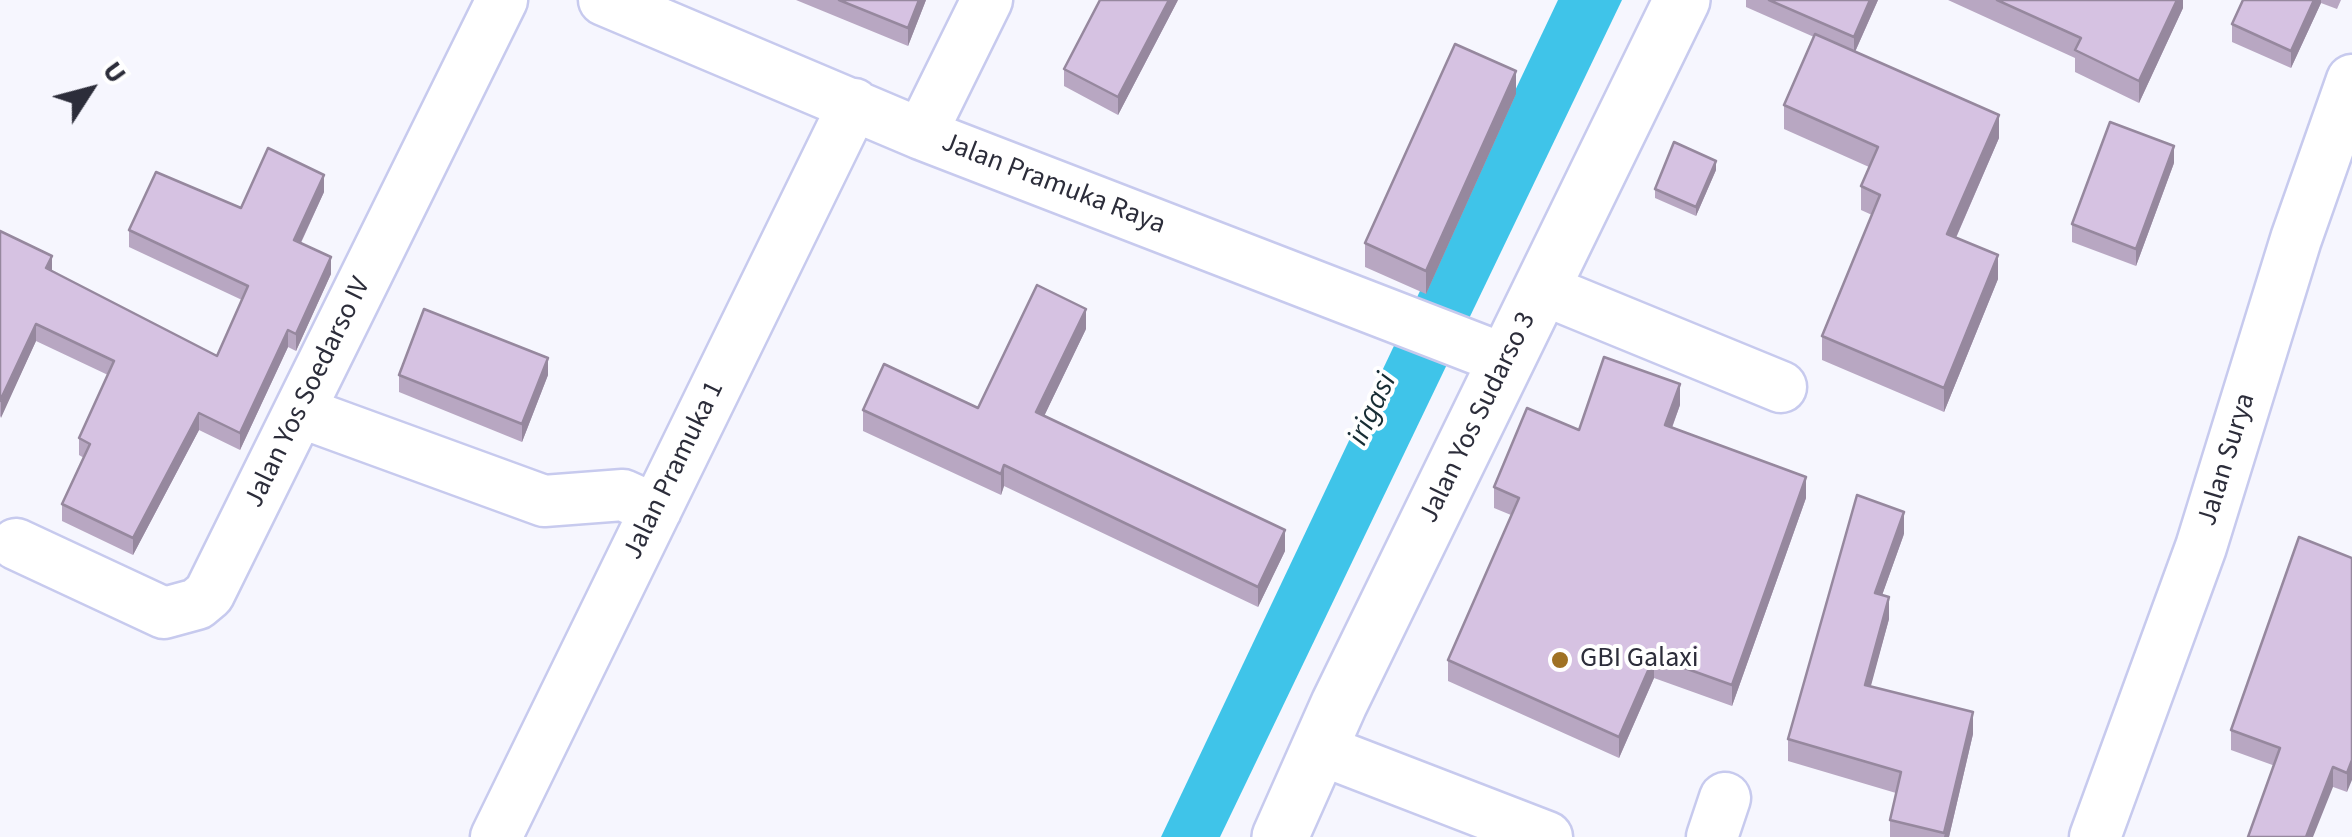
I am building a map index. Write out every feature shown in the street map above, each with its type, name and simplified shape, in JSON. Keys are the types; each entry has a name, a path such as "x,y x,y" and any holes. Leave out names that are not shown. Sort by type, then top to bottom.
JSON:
{"street":[{"name":"Jalan Yos Soedarso IV","path":"16,544 164,613 197,604 219,577 502,0"},
{"name":"Jalan Pramuka Raya","path":"604,0 921,134 1500,358"},
{"path":"921,134 986,0"},
{"name":"Jalan Yos Sudarso 3","path":"1280,837 1500,358 1542,289 1682,0"},
{"name":"Jalan Surya","path":"2094,837 2201,547 2296,239 2352,80"},
{"name":"Jalan Pramuka 1","path":"496,837 854,104"},
{"path":"1542,289 1782,387"},
{"path":"300,412 544,502 623,496 656,510"},
{"path":"1329,727 1547,837"}],"water":[{"name":"irigasi","path":"1558,0 1622,0 1220,837 1161,837"}],"building":[{"path":"839,0 919,0 908,28"},
{"path":"1100,0 1169,0 1118,97 1064,69"},
{"path":"1769,0 1870,0 1854,37"},
{"path":"1997,0 2177,0 2139,81 2075,50 2081,38"},
{"path":"2243,0 2314,0 2291,51 2232,24"},
{"path":"1815,34 1999,115 1947,234 1998,255 1944,388 1822,336 1880,195 1861,186 1878,147 1784,105"},
{"path":"1455,44 1516,71 1426,271 1365,243"},
{"path":"2110,122 2174,146 2136,249 2072,224"},
{"path":"1674,142 1716,161 1696,207 1655,189"},
{"path":"268,148 324,175 294,240 331,257 296,334 288,330 240,433 199,413 133,538 62,504 90,444 79,438 114,361 36,324 0,401 0,231 52,256 46,268 217,356 248,286 129,230 156,172 241,208"},
{"path":"1037,285 1086,309 1036,412 1285,530 1258,587 1004,465 1001,474 863,410 884,364 978,408"},
{"path":"424,309 548,358 522,424 399,375"},
{"path":"1604,357 1680,384 1665,425 1806,477 1732,685 1654,657 1619,737 1448,660 1519,498 1494,487 1527,408 1579,430"},
{"path":"1857,495 1904,512 1875,593 1889,597 1865,685 1973,712 1944,833 1890,820 1901,772 1788,739"},
{"path":"2299,537 2352,558 2352,760 2347,773 2333,767 2306,837 2248,837 2280,748 2231,730"}],"place":[{"name":"GBI Galaxi","path":"1560,660"}]}
